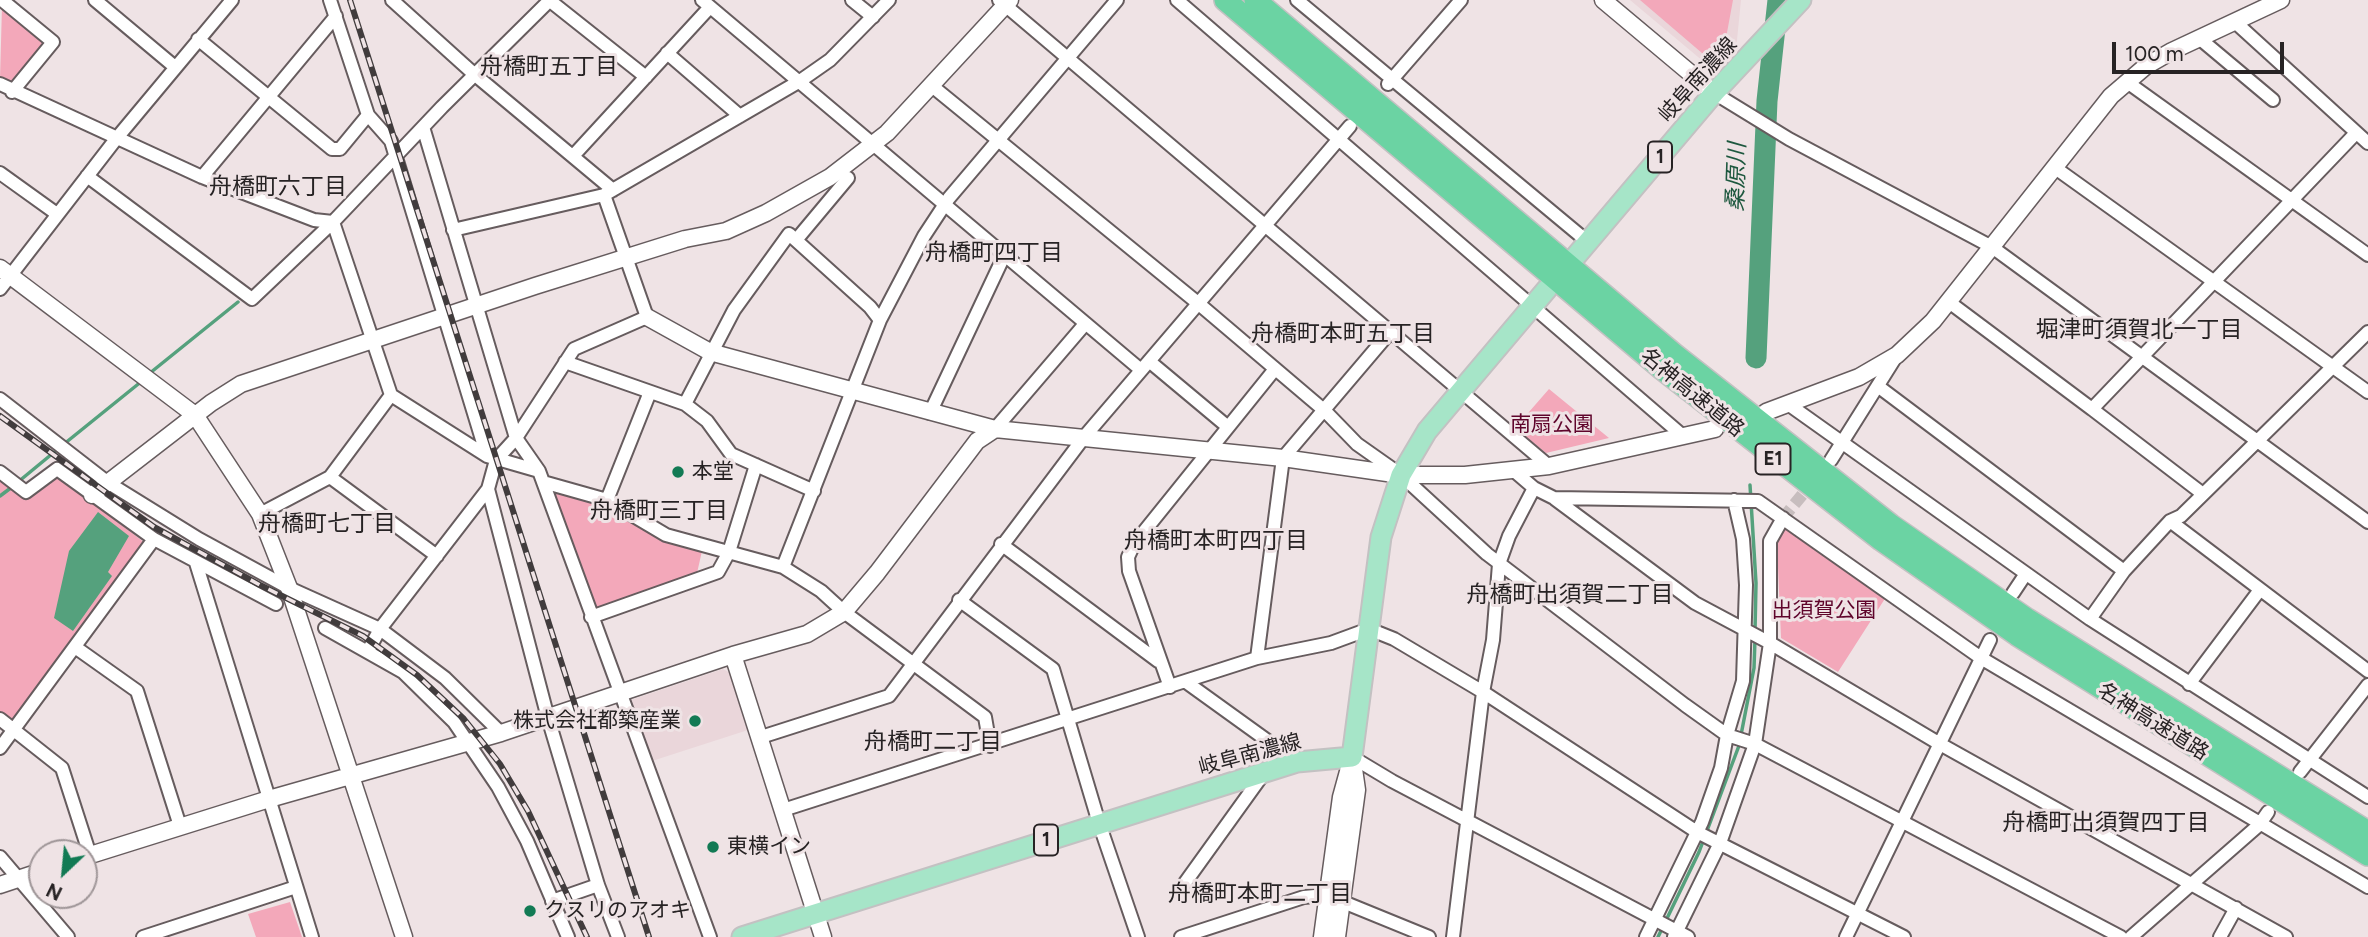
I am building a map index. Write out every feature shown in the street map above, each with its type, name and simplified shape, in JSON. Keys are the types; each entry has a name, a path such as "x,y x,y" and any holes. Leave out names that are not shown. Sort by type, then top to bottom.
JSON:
{"highway":[{"name":"名神高速道路","path":"1225,0 1662,369 1881,540 2039,649 2368,855"},
{"name":"名神高速道路","path":"1255,0 1674,354 1891,525 2061,640 2368,832"}],"main road":[{"name":"岐阜南濃線","path":"1582,249 1714,93 1795,7"},
{"path":"1352,757 1381,537 1402,475 1427,430 1546,289"},
{"name":"岐阜南濃線","path":"742,937 1297,762 1352,757"}],"street":[{"path":"2,0 52,42 12,92"},
{"path":"95,0 175,67"},
{"path":"232,0 3,277 153,382 195,415 260,514 289,587 404,937"},
{"path":"330,0 368,115 391,141 491,458 488,489 548,718 598,885 618,937"},
{"path":"392,0 474,74 573,156 609,192 625,259 647,317 710,352 995,429 1084,436 1207,453 1283,458 1402,475 1465,475 1549,466 1715,429"},
{"path":"87,176 251,299 333,222 474,74 550,0 646,77"},
{"path":"852,0 873,17"},
{"path":"453,230 609,192 800,81 830,60 889,0"},
{"path":"783,567 855,391 880,320 903,273 944,206 1117,0"},
{"path":"1177,0 1683,436"},
{"path":"1297,0 1582,249"},
{"path":"1390,83 1461,0"},
{"path":"1603,0 1714,93 1789,139 1993,247 2368,522"},
{"path":"1766,412 1859,377 1897,355 1949,302 2111,96 2146,66 2281,0"},
{"path":"92,495 195,415 241,384 373,338 685,239 726,230 766,213 830,177 873,145 932,86 1004,2 1266,228 1549,466"},
{"path":"573,156 667,53 706,3 1085,324 1227,427"},
{"path":"202,177 336,16"},
{"path":"2235,22 2368,143"},
{"path":"2199,38 2273,100"},
{"path":"198,39 332,149 340,149 368,115"},
{"path":"667,53 740,116"},
{"path":"2127,82 2368,256"},
{"path":"0,84 12,92 202,177 314,220 333,222"},
{"path":"932,86 1199,304 1325,411 1357,444 1402,475 1499,564 1730,736 1751,742 2121,937"},
{"path":"761,737 889,696 1084,436 1266,228 1350,126"},
{"path":"423,127 516,438 541,477 710,937"},
{"path":"2092,409 2356,134"},
{"path":"2054,167 2213,283 2334,365 2368,392"},
{"path":"0,173 57,214"},
{"path":"797,239 848,178"},
{"path":"333,222 391,395 491,458 607,500 666,535 783,567 821,591 844,612 985,717 990,746"},
{"path":"685,404 734,310 789,234 880,320"},
{"path":"930,413 1004,256"},
{"path":"1949,302 2203,494"},
{"path":"491,458 516,438 574,349 647,317"},
{"path":"98,852 269,799 501,733 733,655 807,634 844,612 877,573 977,441 995,429 1085,324"},
{"path":"1257,658 1283,458 1390,332"},
{"path":"2090,619 2124,571 2171,522 2368,332"},
{"path":"1831,460 1897,355"},
{"path":"565,362 685,404 707,421 730,454 814,491"},
{"path":"1170,687 1158,661 1129,572 1128,557 1134,544 1275,369"},
{"path":"1879,387 2124,571"},
{"path":"607,500 650,391"},
{"path":"260,514 330,477 391,395"},
{"path":"0,399 107,482 199,539 289,587 380,629 445,678 501,733"},
{"path":"1788,404 2025,575 2189,684 2304,767 2368,797"},
{"path":"591,617 718,572 729,552 756,465"},
{"path":"0,472 26,492 57,469 154,539 196,564 276,604"},
{"path":"1513,470 1534,488 1554,498 1695,603 1766,641 1940,744 2287,937"},
{"path":"330,477 437,556"},
{"path":"1453,937 1483,692 1493,640 1499,564 1508,536 1534,488"},
{"path":"368,651 380,629 488,489"},
{"path":"1554,498 1754,501 1783,518 1982,658 2259,825 2368,887"},
{"path":"1646,937 1699,833 1721,768 1743,681 1747,633 1744,562 1736,500"},
{"path":"1352,757 1677,933 1717,842 1751,742 1766,641 1770,541 1783,518"},
{"path":"2171,522 2368,671"},
{"path":"0,748 154,539"},
{"path":"1001,544 1158,661"},
{"path":"196,564 312,937"},
{"path":"2013,593 2025,575"},
{"path":"2189,684 2259,591"},
{"path":"960,600 1053,669 1138,937"},
{"path":"325,628 403,672 454,722 498,787 568,937"},
{"path":"783,810 990,746 1257,658 1331,643 1369,629 1394,639 1483,692 1699,833 1904,937"},
{"path":"1846,937 1990,640"},
{"path":"75,647 137,691 180,826"},
{"path":"733,655 823,937"},
{"path":"1186,682 1297,762"},
{"path":"2304,767 2368,685"},
{"path":"0,719 62,768 82,839"},
{"path":"1322,937 1334,898 1356,790 1352,757"},
{"path":"1182,887 1265,772"},
{"path":"2131,937 2259,825 2268,812"},
{"path":"0,857 68,937"},
{"path":"0,885 28,876"},
{"path":"552,901 598,885"},
{"path":"143,937 296,887"},
{"path":"1181,937 1304,897 1334,898 1429,937"},
{"path":"1334,898 1337,937"},
{"path":"2220,937 2236,908"}],"shaded area":[{"path":"1630,0 1741,0 1736,50 1716,72"},
{"path":"98,512 129,536 108,572 112,576 73,631 54,618 69,551"},
{"path":"723,669 730,673 748,730 652,761 631,700"}],"green space":[{"path":"1640,0 1733,0 1726,38 1709,59"},
{"path":"2,6 47,43 10,87 0,79"},
{"name":"南扇公園","path":"1549,389 1609,438 1546,453 1515,428"},
{"path":"58,476 145,543 13,723 0,713 0,481 25,500"},
{"path":"553,491 607,508 666,539 702,551 697,573 596,608"},
{"name":"出須賀公園","path":"1786,527 1886,597 1838,672 1781,638 1777,543"},
{"path":"290,902 302,937 256,937 248,914"}],"waterway":[{"name":"桑原川","path":"1756,358 1767,101 1778,0"},
{"path":"150,373 238,302"},
{"path":"64,444 142,381"},
{"path":"18,482 58,449"},
{"path":"1750,485 1756,583 1755,631"},
{"path":"0,496 12,487"},
{"path":"1741,735 1754,668 1755,639"},
{"path":"1658,937 1699,852 1740,743"}],"tunnel":[{"path":"1783,518 1813,482"}],"railway":[{"path":"350,0 649,937"},
{"path":"0,416 154,527 260,585 363,636 417,675 464,719 500,764 528,811 587,937"}],"place":[{"name":"本堂","path":"678,472"},
{"name":"株式会社都築産業","path":"695,721"},
{"name":"東横イン","path":"713,847"},
{"name":"クスリのアオキ","path":"530,911"}],"district":[{"name":"舟橋町五丁目","path":"549,67"},
{"name":"舟橋町六丁目","path":"278,187"},
{"name":"舟橋町四丁目","path":"994,253"},
{"name":"堀津町須賀北一丁目","path":"2139,330"},
{"name":"舟橋町本町五丁目","path":"1343,334"},
{"name":"舟橋町三丁目","path":"659,511"},
{"name":"舟橋町七丁目","path":"327,524"},
{"name":"舟橋町本町四丁目","path":"1216,541"},
{"name":"舟橋町出須賀二丁目","path":"1570,595"},
{"name":"舟橋町二丁目","path":"933,742"},
{"name":"舟橋町出須賀四丁目","path":"2106,823"},
{"name":"舟橋町本町二丁目","path":"1260,894"}]}
